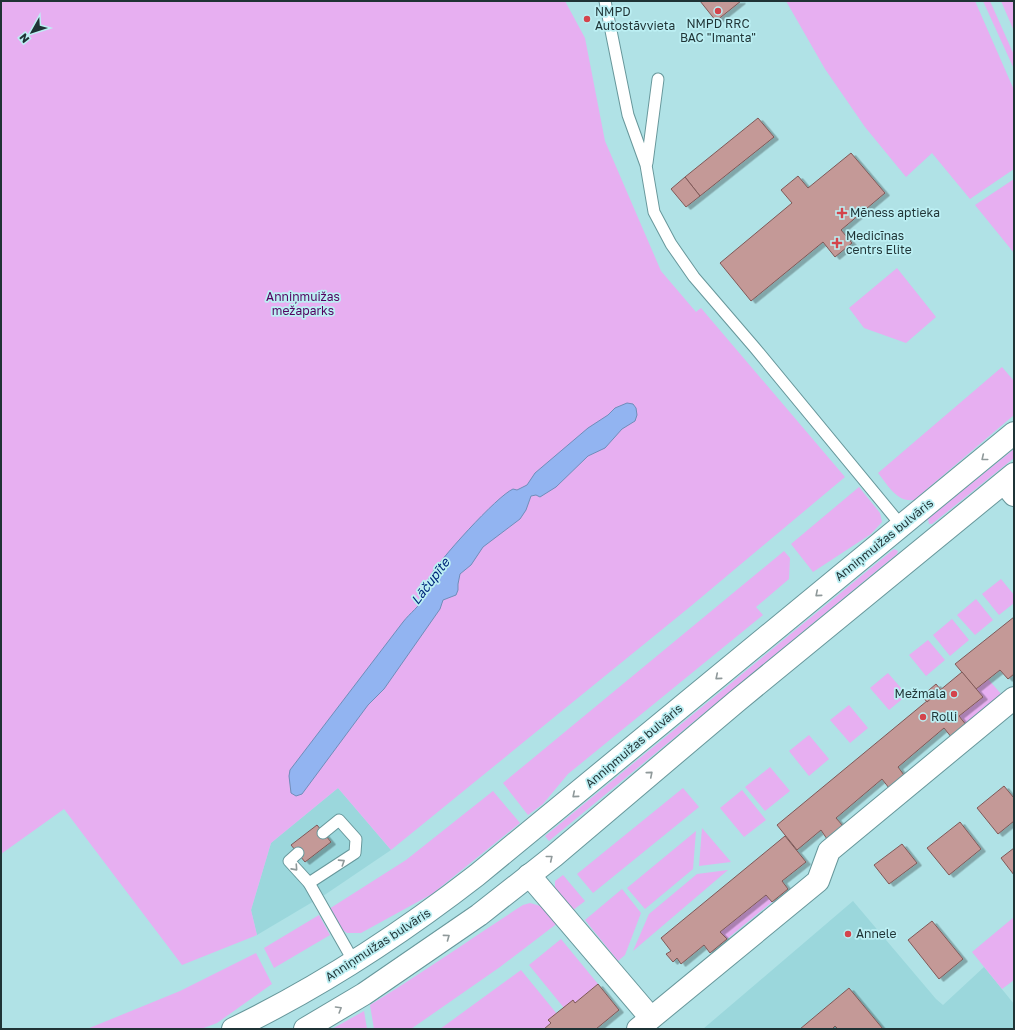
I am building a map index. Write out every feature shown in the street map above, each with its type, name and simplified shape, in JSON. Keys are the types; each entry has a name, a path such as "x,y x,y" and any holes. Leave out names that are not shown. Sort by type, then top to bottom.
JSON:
{"street":[{"name":"Anniņmuižas bulvāris","path":"233,1029 312,988 354,962 398,934 477,875 901,525 1014,434"},
{"path":"306,1029 364,994 427,952 530,875 737,701 922,550 1011,484"},
{"path":"901,525 922,550"},
{"path":"530,875 644,1024 818,881 829,851 1014,698"}],"lane":[{"path":"605,1 628,115 646,166 654,212 683,263 846,457 901,525"},
{"path":"646,166 658,78"},
{"path":"309,883 355,853 356,839 339,820 324,833"},
{"path":"298,853 289,861 309,883 354,962"}],"shaded area":[{"path":"338,788 391,850 326,894 257,935 251,910 271,843"},
{"name":"Annele","path":"853,901 936,999 943,1005 984,967 1014,1004 1014,1029 703,1029"}],"green space":[{"name":"Anniņmuižas mežaparks","path":"1,1 565,1 585,38 605,141 661,271 696,312 701,308 845,477 691,606 391,850 338,788 271,843 251,910 257,935 182,965 64,809 1,854"},
{"path":"786,1 975,1 1014,90 1014,169 970,199 932,153 906,177 865,127 825,69"},
{"path":"983,1 990,1 1014,55 1014,69"},
{"path":"1001,1 1014,1 1014,31"},
{"path":"1014,179 1014,253 975,205"},
{"path":"897,268 936,317 906,343 864,328 849,308"},
{"path":"1002,367 1014,381 1014,415 914,500 902,499 893,492 878,473"},
{"path":"1014,449 1014,458 932,524 929,524 928,519"},
{"path":"859,487 880,513 882,522 871,534 813,572 791,544"},
{"path":"894,549 898,551 897,554 549,841 545,836"},
{"path":"784,551 790,558 789,579 756,607 763,615 568,774 543,804 528,815 503,783"},
{"path":"1001,579 1014,595 1014,603 999,615 982,594"},
{"path":"976,599 993,620 975,635 957,615"},
{"path":"952,619 969,640 950,656 933,635"},
{"path":"928,640 945,660 926,676 909,655"},
{"path":"888,673 907,695 889,710 870,688"},
{"path":"988,679 1002,695 967,726 959,716 982,697 976,689"},
{"path":"849,705 868,728 850,743 830,720"},
{"path":"809,735 829,759 809,776 789,751"},
{"path":"770,767 790,791 765,811 745,787"},
{"path":"683,788 699,807 593,893 577,874"},
{"path":"742,790 766,820 744,837 720,808"},
{"path":"493,791 520,823 432,894 361,933 347,933 340,928 329,909 406,860"},
{"path":"702,828 731,862 699,866"},
{"path":"696,831 693,869 645,909 627,888"},
{"path":"728,870 633,951 649,914 697,874"},
{"path":"563,875 585,901 572,911 555,888 555,881"},
{"path":"622,889 641,913 625,955 618,961 585,920"},
{"path":"766,895 772,902 727,939 720,932"},
{"path":"530,903 544,907 559,922 500,967 411,1029 374,1029 370,1005 409,981 523,905"},
{"path":"319,915 330,935 274,968 264,948"},
{"path":"1014,917 1014,980 1002,989 972,952"},
{"path":"561,939 598,984 575,1003 564,1008 529,965"},
{"path":"256,953 272,984 217,1023 201,1029 87,1029 180,991"},
{"path":"521,970 557,1014 548,1020 551,1023 544,1029 440,1029"},
{"path":"364,1011 367,1029 332,1029"}],"water":[{"name":"Lāčupīte","path":"627,403 633,404 636,408 637,415 635,421 622,429 605,448 588,456 556,487 540,497 536,495 531,496 526,510 520,519 483,547 471,565 460,574 456,595 443,600 440,609 384,689 368,705 302,794 296,796 291,793 289,776 290,770 403,622 423,600 426,594 429,578 455,544 494,503 513,489 517,490 527,485 535,473 588,428 608,415 615,408"}],"building":[{"name":"NMPD RRC BAC \"Imanta\"","path":"700,1 741,1 716,21"},
{"path":"758,118 774,137 700,196 685,177"},
{"path":"851,153 885,193 841,230 852,243 835,257 823,242 751,301 720,263 792,203 781,190 798,176 808,188"},
{"path":"685,177 700,196 686,207 671,189"},
{"path":"1014,617 1014,674 1008,679 1000,670 976,689 955,664"},
{"path":"962,672 983,697 959,716 967,726 952,738 944,728 898,767 904,775 889,788 882,779 836,818 843,826 827,839 821,830 797,850 777,825"},
{"path":"936,684 941,690 927,702 922,696"},
{"path":"1004,786 1014,798 1014,821 998,834 977,808"},
{"path":"960,822 981,849 949,875 927,848"},
{"path":"317,825 331,842 305,862 291,845"},
{"path":"785,836 806,862 782,881 788,889 772,902 766,895 720,932 727,939 710,953 704,945 681,964 677,958 673,962 666,954 671,951 661,938"},
{"path":"902,844 917,863 889,884 874,865"},
{"path":"1014,848 1014,875 1001,858"},
{"path":"932,921 963,959 939,979 908,940"},
{"path":"598,984 619,1010 596,1029 544,1029 551,1023 548,1020 573,1000 575,1003"},
{"path":"849,988 883,1029 838,1029 835,1026 832,1029 800,1029"}],"place":[{"name":"NMPD RRC BAC \"Imanta\"","path":"718,11"},
{"name":"NMPD Autostāvvieta","path":"587,19"},
{"name":"Mēness aptieka","path":"842,213"},
{"name":"Medicīnas centrs Elite","path":"837,243"},
{"name":"Mežmala","path":"954,694"},
{"name":"Rolli","path":"923,717"},
{"name":"Annele","path":"848,934"}]}
